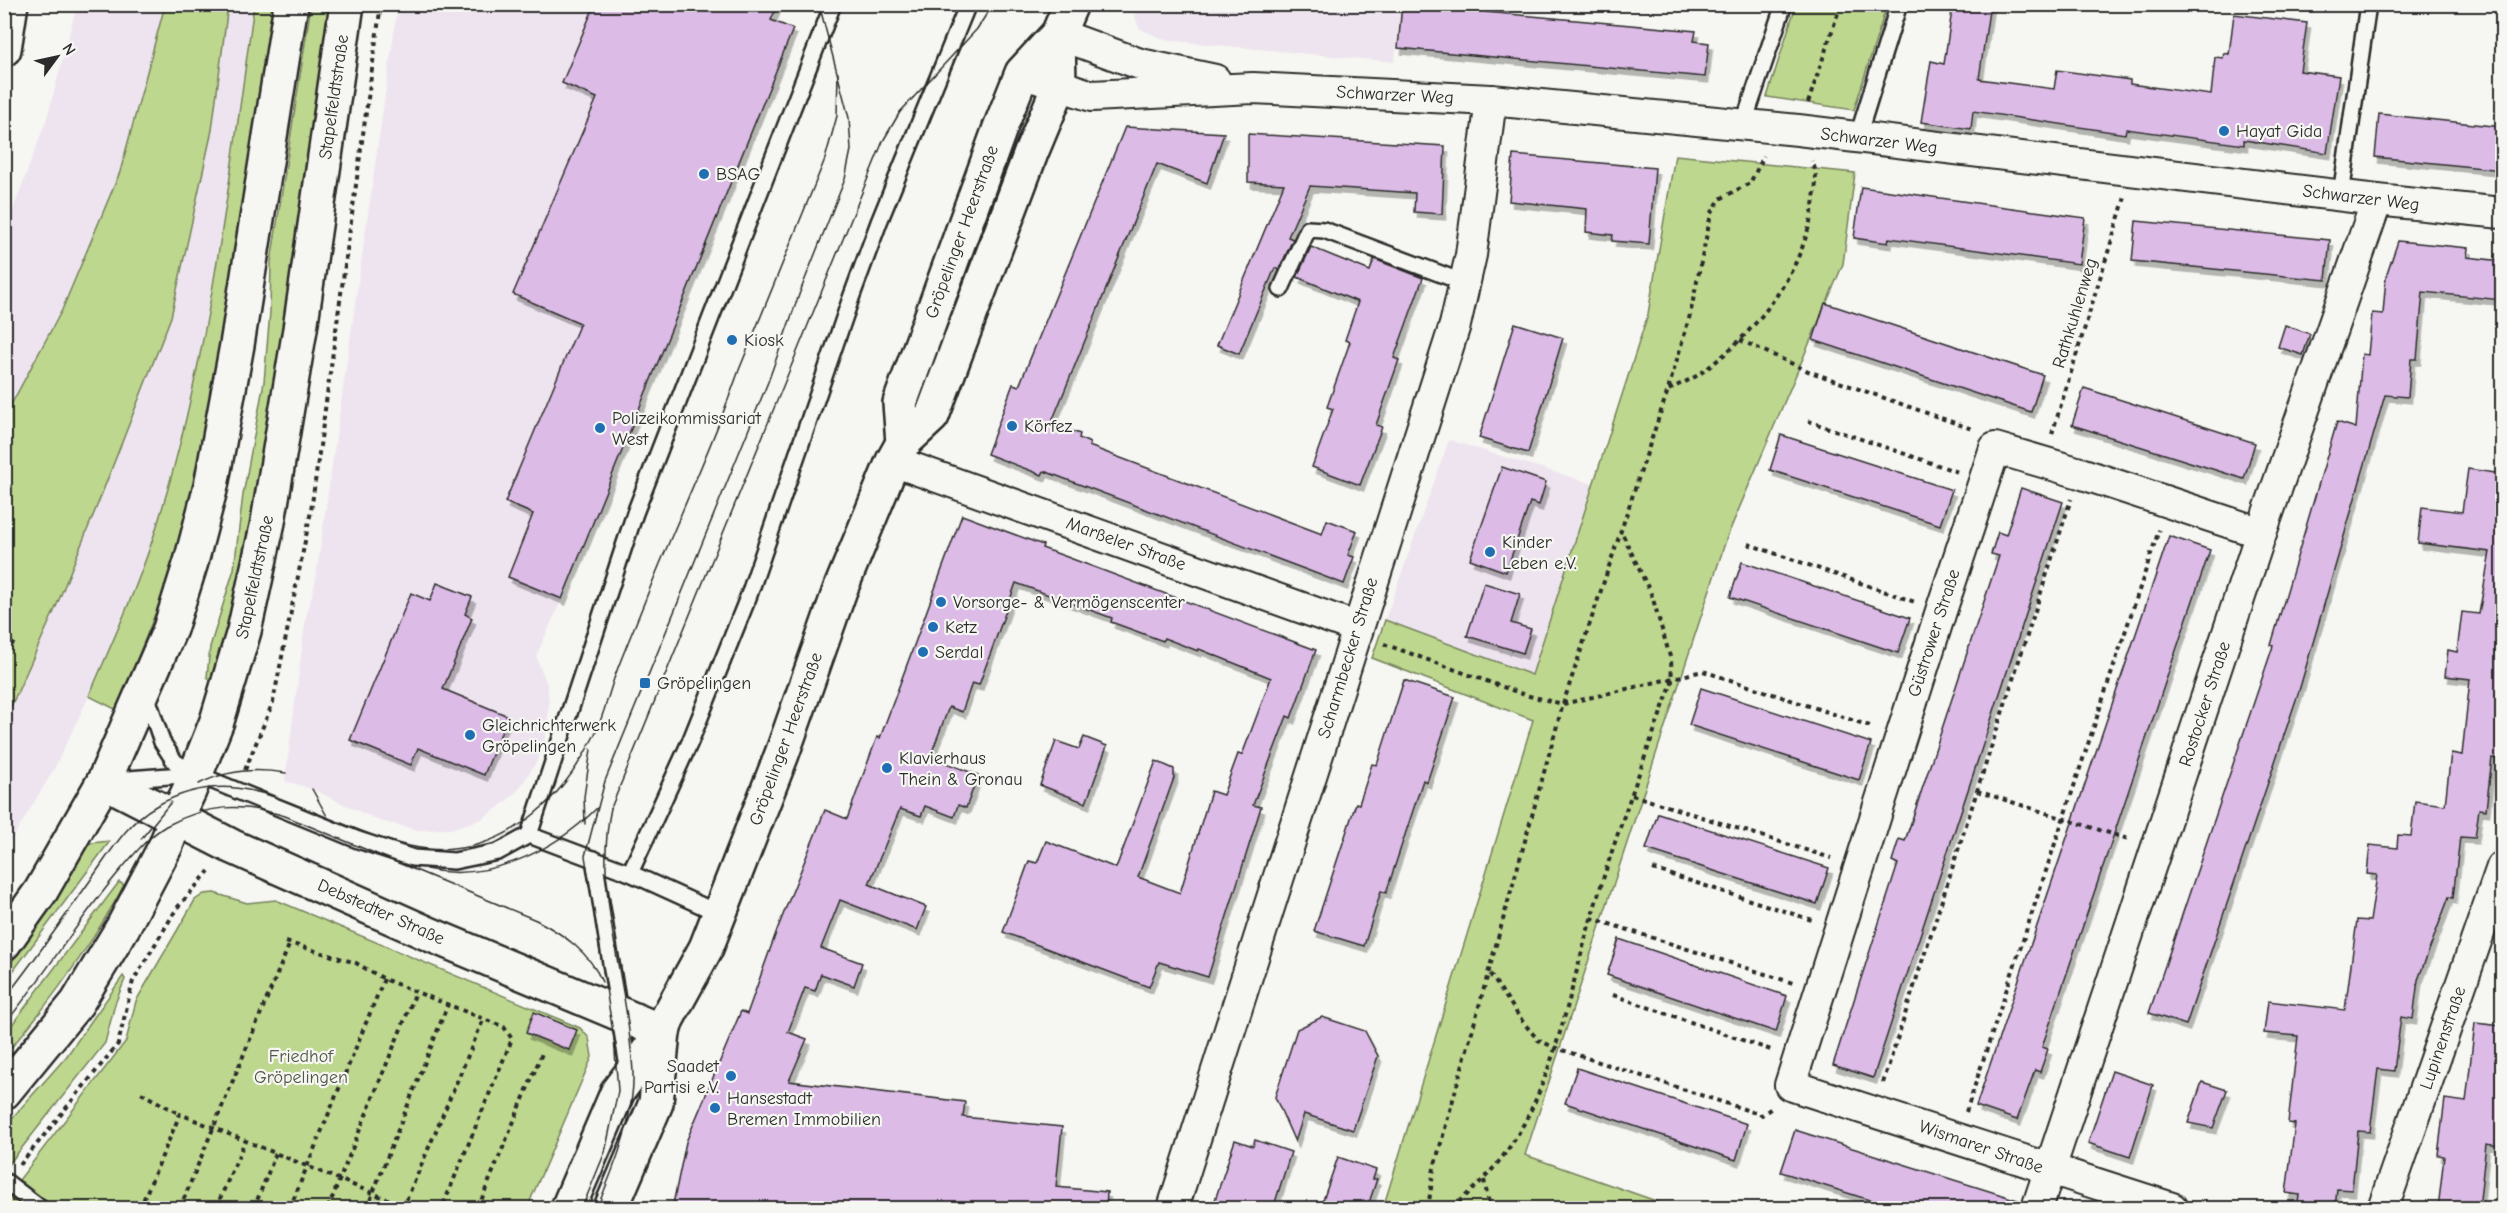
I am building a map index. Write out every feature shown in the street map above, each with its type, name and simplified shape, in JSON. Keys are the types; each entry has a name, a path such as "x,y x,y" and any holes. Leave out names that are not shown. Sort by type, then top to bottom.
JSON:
{"main road":[{"path":"4,49 11,4"},
{"path":"4,943 41,891 104,781 170,629 211,486 237,345 291,4"},
{"name":"Stapelfeldtstraße","path":"4,1092 77,1003 129,916 166,845 217,721 244,631 268,522 300,329 347,4"},
{"name":"Gröpelinger Heerstraße","path":"611,1209 656,1103 663,1032 667,1019 706,948 720,914 782,754 840,590 898,452 900,403 1000,129 1022,73 1064,19"},
{"name":"Gröpelinger Heerstraße","path":"898,452 932,416 1031,153 1059,86 1064,19"},
{"name":"Debstedter Straße","path":"104,781 231,846 429,934 663,1032"},
{"name":"Gröpelinger Heerstraße","path":"568,1209 618,1091 663,1032"}],"street":[{"name":"Schwarzer Weg","path":"1064,19 1140,64 1253,88"},
{"name":"Schwarzer Weg","path":"1022,73 1092,96 1253,88 1491,100 1798,130 1857,139 2502,213"},
{"name":"Scharmbecker Straße","path":"1173,1209 1455,325 1472,255 1491,100"},
{"name":"Rostocker Straße","path":"2037,1209 2261,533 2377,200"},
{"path":"1995,448 2080,473 2261,533"},
{"name":"Güstrower Straße","path":"1794,1072 1900,736 1995,448"},
{"name":"Marßeler Straße","path":"898,452 1358,628"},
{"name":"Lupinenstraße","path":"2383,1209 2502,867"},
{"name":"Wismarer Straße","path":"1794,1072 1874,1112 2172,1209"}],"lane":[{"path":"144,689 162,742 175,762 196,774 358,840 413,858 454,861 498,852 529,835 635,513 833,4"},
{"path":"630,873 690,742 749,595 879,222 968,4"},
{"path":"1743,125 1784,4"},
{"path":"1857,139 1899,4"},
{"path":"2341,195 2368,4"},
{"path":"1281,289 1308,229 1324,230 1465,283"},
{"path":"104,781 196,774"},
{"path":"529,835 630,873 720,914"},
{"path":"594,859 629,1076"},
{"path":"5,1183 40,1209"}],"path":[{"path":"1428,1209 1434,1168 1563,704 1668,390 1690,315 1711,214 1720,199 1750,183 1764,156 1784,150 1798,130 1841,4"},
{"path":"1668,390 1700,374 1740,340 1780,292 1810,228 1817,172 1798,130"},
{"name":"Rathkuhlenweg","path":"2043,462 2133,171"},
{"path":"1740,340 1808,371 1982,432 1995,448"},
{"path":"1808,421 1984,481"},
{"path":"1874,1112 2080,473"},
{"path":"1957,1138 2168,503"},
{"path":"1452,1209 1501,1159 1520,1131 1556,1048 1591,918 1672,678 1671,660 1652,596 1622,531"},
{"path":"1748,544 1941,611"},
{"path":"1358,628 1379,642 1524,695 1563,704 1703,671 1900,736"},
{"path":"4,636 14,645"},
{"path":"1977,791 2157,849"},
{"path":"1632,795 1859,867"},
{"path":"5,1183 118,1044 133,981 177,908 231,846"},
{"path":"1653,869 1838,929"},
{"path":"1591,918 1818,991"},
{"path":"180,1209 288,942 356,963 384,979 504,1026 512,1039 442,1209"},
{"path":"1490,973 1522,1022 1538,1040 1556,1048 1762,1115 1785,1100 1794,1072 1613,995"},
{"path":"290,1209 384,979"},
{"path":"328,1209 417,992"},
{"path":"367,1209 447,1004"},
{"path":"404,1207 484,1018"},
{"path":"478,1209 543,1051"},
{"path":"141,1092 180,1114 409,1209"},
{"path":"140,1209 180,1114"},
{"path":"216,1209 245,1141"},
{"path":"254,1209 276,1154"},
{"path":"1483,1179 1490,1209"}],"shaded area":[{"path":"77,5 165,5 120,172 62,310 5,416 4,234 47,118"},
{"path":"228,5 254,5 223,225 194,384 159,518 136,588 89,696 54,769 5,851 5,720 56,607 171,317 212,130"},
{"path":"398,5 778,5 771,20 793,29 667,341 612,320 508,577 562,599 536,656 547,685 549,701 547,732 537,761 519,789 507,801 482,819 450,829 418,830 380,821 312,789 285,781 306,617 315,584"},
{"path":"1131,5 1404,5 1394,62 1165,40 1139,28"},
{"name":"Kinder Leben e.V.","path":"1449,440 1593,484 1532,676 1385,620"}],"green space":[{"path":"165,5 228,5 212,130 171,317 56,607 5,720 5,416 62,310 120,172"},
{"path":"254,5 276,5 213,406 192,497 163,594 117,710 89,696 144,564 177,456 217,264"},
{"path":"311,5 337,5 265,487 233,627 212,682 207,677 210,647 234,569 243,495 264,382 270,312 271,262"},
{"path":"1796,5 1887,5 1854,110 1767,97"},
{"path":"1675,155 1855,173 1843,264 1727,537 1525,1155 1676,1208 1383,1208 1533,720 1372,658 1385,620 1532,675 1648,314"},
{"path":"110,841 5,982 5,972 63,886 85,848 92,843"},
{"path":"119,882 124,885 84,952 38,1015 5,1055 5,1034"},
{"name":"Friedhof Gröpelingen","path":"214,893 247,903 276,900 580,1028 589,1038 592,1057 527,1208 5,1208 23,1183 19,1180 126,1041 136,1001 195,900 204,894"},
{"path":"123,976 125,979 115,1004 105,1043 5,1169 5,1126 66,1057"}],"building":[{"path":"595,4 778,4 771,20 793,29 562,599 508,577 533,514 505,502 580,323 513,294 597,98 562,83"},
{"path":"1402,4 1436,4 1486,9 1486,12 1696,31 1694,41 1709,43 1705,77 1398,48"},
{"path":"1953,4 1990,4 1979,79 2054,89 2057,70 2130,80 2130,84 2211,95 2215,57 2223,58 2224,53 2229,54 2234,14 2307,23 2300,71 2339,76 2327,153 2244,140 2244,145 2126,129 2125,134 1973,111 1971,129 1921,122 1931,61 1944,64"},
{"path":"2379,114 2502,127 2502,170 2375,157"},
{"path":"1125,127 1224,133 1207,183 1157,164 1051,424 1080,434 1079,438 1090,443 1089,446 1322,534 1327,520 1357,531 1348,555 1354,557 1344,584 1044,471 1042,475 987,454 1013,384 1019,386"},
{"path":"1248,134 1445,146 1442,214 1414,212 1415,193 1310,186 1288,237 1293,239 1279,270 1275,268 1239,354 1217,345 1284,184 1248,182"},
{"path":"1513,155 1655,168 1649,244 1612,241 1613,235 1586,232 1587,209 1509,201"},
{"path":"1861,187 2085,218 2079,264 1889,238 1888,243 1854,238"},
{"path":"2136,221 2330,240 2326,280 2132,261"},
{"path":"2398,241 2468,248 2467,257 2502,261 2502,300 2423,292 2417,359 2411,359 2408,397 2385,395 2299,691 2186,1025 2149,1013 2273,646 2271,645 2337,422 2356,428 2362,354 2368,355 2372,313 2383,314 2386,277"},
{"path":"1311,247 1370,271 1374,259 1423,278 1394,358 1399,360 1376,425 1382,427 1360,485 1312,467 1333,409 1327,407 1350,342 1345,340 1358,302 1297,277"},
{"path":"1825,303 2043,375 2031,412 1813,340"},
{"path":"1515,323 1563,338 1528,453 1479,438"},
{"path":"2285,325 2310,334 2303,355 2278,347"},
{"path":"2084,388 2255,443 2244,479 2072,425"},
{"path":"1781,435 1952,490 1940,525 1770,470"},
{"path":"1502,467 1546,482 1539,505 1530,502 1506,572 1470,559"},
{"path":"2468,469 2502,474 2502,760 2492,758 2486,810 2479,809 2475,838 2460,837 2453,898 2449,897 2418,980 2413,1019 2401,1017 2394,1071 2378,1069 2370,1132 2358,1131 2352,1190 2337,1189 2335,1209 2297,1209 2299,1195 2286,1193 2295,1124 2288,1123 2298,1036 2264,1033 2268,1001 2345,1010 2357,920 2370,921 2377,875 2367,874 2370,845 2397,848 2398,835 2411,836 2415,801 2445,805 2451,753 2462,755 2470,679 2445,676 2448,650 2457,652 2462,612 2479,614 2490,552 2418,543 2422,507 2462,512"},
{"path":"2021,488 2063,502 1873,1078 1833,1065 1898,864 1892,861 1899,839 1905,841 1999,556 1991,554 1998,532 2006,535"},
{"path":"962,515 1043,545 1042,548 1316,650 1291,718 1287,716 1253,805 1261,807 1208,977 1159,962 1149,987 1003,932 1029,861 1037,863 1046,841 1116,868 1156,761 1174,769 1174,778 1138,877 1180,893 1211,791 1223,795 1238,754 1242,755 1271,678 1199,649 1198,651 1164,638 1163,641 1111,622 1112,618 1016,583 979,685 972,683 962,712 949,707 930,757 978,775 966,808 958,805 954,817 925,806 921,816 900,809 869,884 926,907 917,930 840,900 821,948 862,963 854,986 821,974 815,991 805,988 788,1032 807,1039 789,1081 965,1102 963,1117 1062,1127 1056,1187 1107,1192 1106,1209 756,1209 714,1204 713,1209 672,1209 686,1142 741,1011 747,1014 777,930 825,810 847,819 877,737 880,738"},
{"path":"2169,536 2210,550 2042,1047 2048,1049 2040,1072 2035,1070 2017,1120 1976,1106"},
{"path":"1742,562 1910,618 1898,653 1730,597"},
{"path":"437,583 472,597 465,614 472,618 443,689 508,716 484,775 418,748 411,765 350,740 411,593 430,601"},
{"path":"1484,583 1520,594 1511,623 1531,629 1523,653 1467,636"},
{"path":"1404,680 1455,697 1427,782 1423,780 1386,893 1381,891 1364,946 1314,931 1356,803 1359,804 1372,764 1377,765"},
{"path":"1701,688 1871,743 1859,780 1689,725"},
{"path":"1084,737 1107,746 1086,803 1040,785 1056,741 1079,749"},
{"path":"1658,813 1829,868 1817,904 1646,849"},
{"path":"1619,939 1787,996 1776,1032 1607,975"},
{"path":"534,1012 577,1030 569,1050 526,1033"},
{"path":"1322,1017 1365,1031 1378,1056 1353,1130 1304,1114 1295,1142 1275,1097 1297,1029"},
{"path":"2475,1023 2502,1026 2502,1118 2499,1146 2486,1144 2479,1209 2438,1209 2444,1156 2438,1155 2445,1099 2466,1102"},
{"path":"1577,1068 1747,1124 1736,1160 1565,1103"},
{"path":"2112,1071 2153,1085 2130,1157 2088,1143"},
{"path":"2202,1082 2227,1090 2213,1128 2188,1123"},
{"path":"1795,1130 2021,1201 2020,1209 1898,1209 1781,1172"},
{"path":"1235,1140 1253,1146 1255,1140 1291,1152 1273,1209 1212,1209"},
{"path":"1338,1157 1376,1170 1373,1179 1377,1179 1367,1209 1320,1209"}],"tram line":[{"path":"582,1208 605,1152 618,1091 614,1039 585,856 605,781 768,382 800,292 845,179 851,150 849,118 819,4"},
{"path":"597,1208 623,1139 633,1087 629,1031 607,892 607,836 611,808 883,141 900,112 977,29 993,4"},
{"path":"4,999 128,829 136,820 156,806 182,794 228,787 250,790 383,839 428,849 456,849 505,834 527,820 547,803 580,761 597,730 613,681 659,565 718,426 825,159 837,116 838,73"},
{"path":"585,824 584,797 591,749"},
{"path":"199,784 209,779 241,771 286,773"},
{"path":"312,789 328,818"},
{"path":"141,839 171,802"},
{"path":"4,1025 92,906 143,845 160,830 181,819 196,813 224,808 254,809 285,816 536,920 575,945 597,971 602,982"},
{"path":"426,869 449,872 473,871 519,860 561,838 597,808"}],"place":[{"name":"Hayat Gida","path":"2224,131"},
{"name":"BSAG","path":"704,174"},
{"name":"Kiosk","path":"732,340"},
{"name":"Körfez","path":"1012,426"},
{"name":"Polizeikommissariat West","path":"600,428"},
{"name":"Kinder Leben e.V.","path":"1490,552"},
{"name":"Vorsorge- & Vermögenscenter","path":"941,602"},
{"name":"Ketz","path":"933,627"},
{"name":"Serdal","path":"923,652"},
{"name":"Gröpelingen","path":"645,683"},
{"name":"Gleichrichterwerk Gröpelingen","path":"470,735"},
{"name":"Klavierhaus Thein & Gronau","path":"887,768"},
{"name":"Saadet Partisi e.V.","path":"731,1076"},
{"name":"Hansestadt Bremen Immobilien","path":"715,1108"}]}
